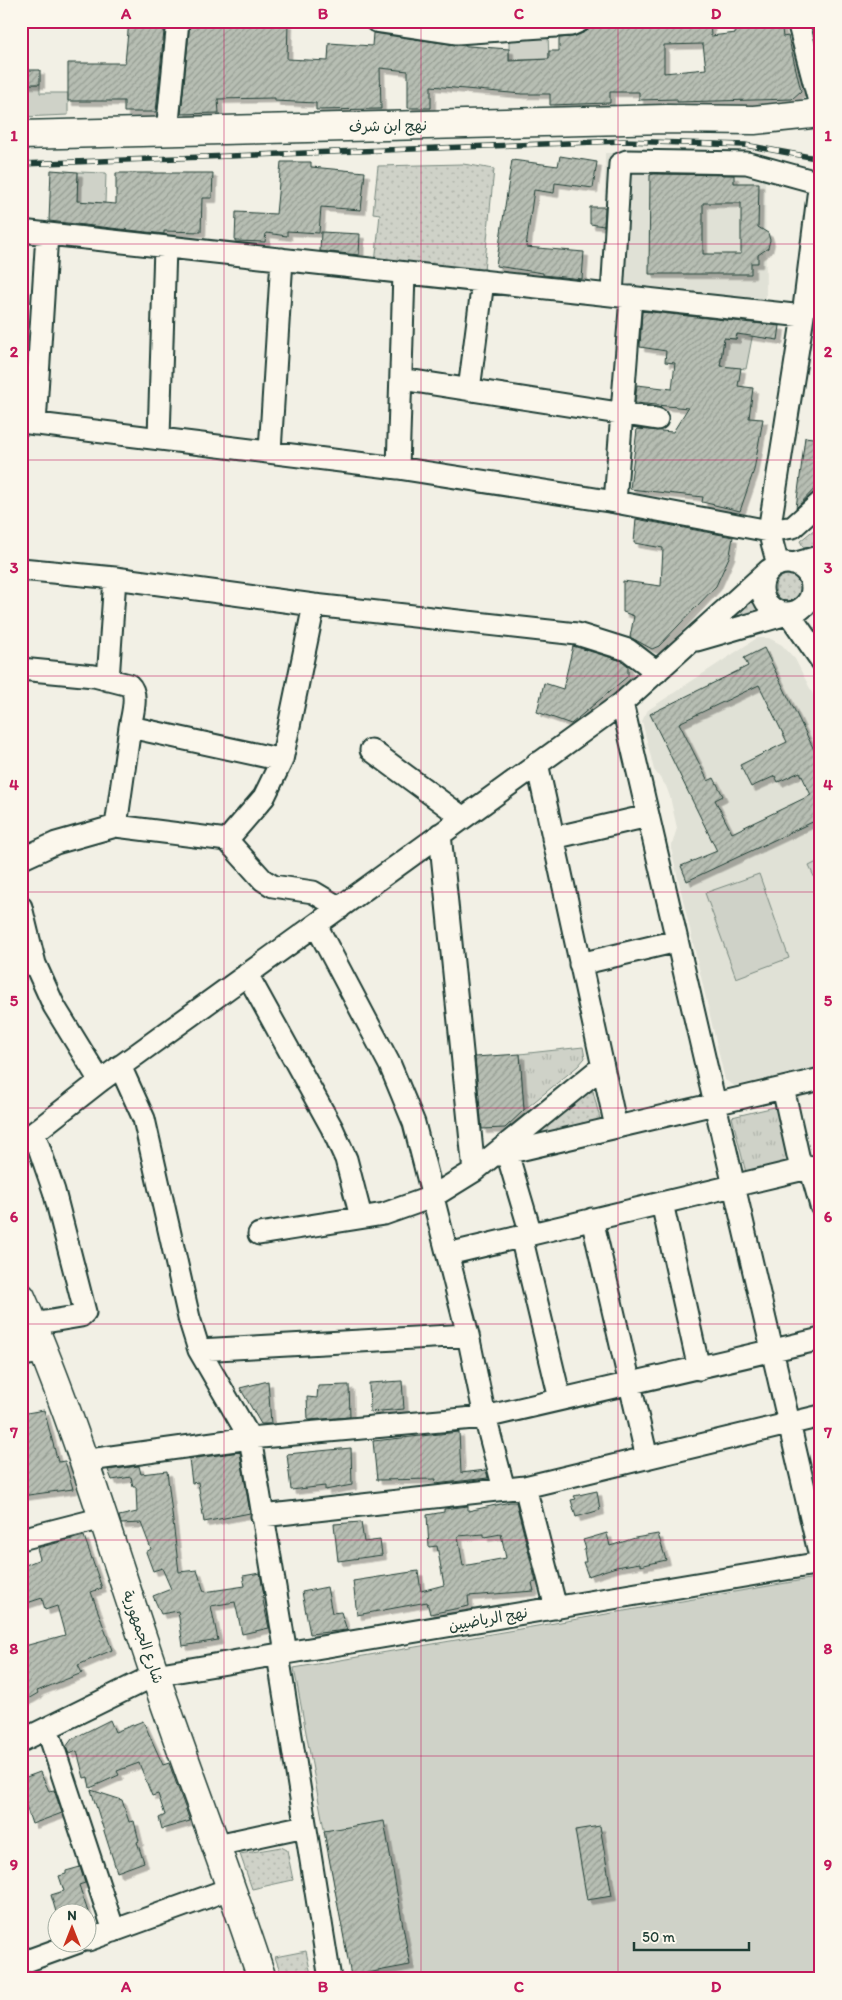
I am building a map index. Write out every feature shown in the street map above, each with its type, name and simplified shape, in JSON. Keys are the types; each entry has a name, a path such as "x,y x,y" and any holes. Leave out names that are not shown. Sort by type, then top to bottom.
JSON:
{"main road":[{"name":"نهج ابن شرف","path":"754,120 821,111"},
{"name":"نهج ابن شرف","path":"21,136 667,119 754,120 821,130"},
{"name":"شارع الجمهورية","path":"21,1297 33,1324 32,1353 82,1461 103,1518 155,1675 217,1845 262,1979"}],"street":[{"path":"167,132 178,21"},
{"path":"376,21 420,25 457,33 571,25 580,21"},
{"path":"798,21 821,111"},
{"path":"615,502 622,414 620,164 627,161 746,163 820,182 803,316 769,531 780,566"},
{"path":"21,231 803,316"},
{"path":"48,234 28,423 159,437 398,468 615,502 769,531 794,527 821,502"},
{"path":"159,437 164,246"},
{"path":"270,451 282,259"},
{"path":"398,468 404,273"},
{"path":"469,390 483,281"},
{"path":"401,379 657,419"},
{"path":"819,656 788,614 777,612 769,606 764,598 762,588 764,579 780,566 821,556"},
{"path":"780,566 806,571 810,578 813,599 809,620 819,656"},
{"path":"33,1324 76,1317 85,1312 54,1191 28,1138 120,1066 622,703 780,566"},
{"path":"21,569 115,578 314,605 576,634 628,650 657,672"},
{"path":"108,680 115,578"},
{"path":"692,642 800,611 813,599"},
{"path":"227,840 264,797 282,760 314,605"},
{"path":"21,669 59,671 129,685 133,689 135,696 116,826"},
{"path":"622,703 821,1562"},
{"path":"130,727 282,760"},
{"path":"371,750 462,817"},
{"path":"537,763 616,1127"},
{"path":"553,838 648,816"},
{"path":"21,859 56,843 116,826 227,840 263,880 273,886 312,892 340,908"},
{"path":"440,834 474,1171"},
{"path":"21,907 28,964 100,1081"},
{"path":"316,924 402,1092 414,1122 468,1335 485,1417 514,1488 556,1608"},
{"path":"580,964 677,940"},
{"path":"247,974 332,1128 346,1159 361,1217"},
{"path":"120,1066 144,1119 189,1318 199,1350 250,1438 305,1826 330,1979"},
{"path":"259,1234 384,1214 432,1197 500,1155 603,1066"},
{"path":"500,1155 821,1079"},
{"path":"783,1088 811,1167 821,1206"},
{"path":"500,1155 526,1235 560,1400"},
{"path":"448,1254 811,1167"},
{"path":"662,1203 699,1369"},
{"path":"592,1220 647,1458"},
{"path":"199,1350 468,1335"},
{"path":"82,1461 250,1438 485,1417 699,1369 821,1339"},
{"path":"262,1516 514,1488 821,1416"},
{"path":"21,1539 103,1518"},
{"name":"نهج الرياضيين","path":"21,1741 155,1675 821,1562"},
{"path":"47,1728 114,1931"},
{"path":"217,1845 305,1826"},
{"path":"98,1937 232,1888"},
{"path":"21,1963 52,1952"}],"shaded area":[{"path":"605,153 706,154 765,157 766,302 604,285"},
{"path":"757,638 769,638 782,645 795,659 821,710 821,1066 735,1086 725,1080 671,848 677,828 670,797 666,786 654,770 642,721 648,710"}],"green space":[{"path":"548,34 549,59 509,60 509,36"},
{"path":"21,84 40,84 40,93 68,93 68,115 21,117"},
{"path":"463,164 494,169 484,271 375,264 380,214 373,213 378,166"},
{"path":"78,172 106,173 105,203 77,201"},
{"path":"738,332 753,333 746,369 720,366 724,338 736,339"},
{"path":"821,524 821,544 804,548 800,541"},
{"path":"788,575 797,579 801,588 797,597 788,601 779,597 775,588 779,579"},
{"path":"751,597 760,611 724,625"},
{"path":"821,860 821,891 809,866"},
{"path":"759,874 789,958 736,978 705,893"},
{"path":"583,1047 585,1058 578,1066 524,1110 520,1054"},
{"path":"593,1091 601,1123 538,1139 537,1134 588,1092"},
{"path":"779,1106 792,1162 746,1173 732,1117"},
{"path":"821,1577 821,1979 352,1979 294,1668"},
{"path":"281,1847 287,1850 293,1880 252,1889 240,1854"},
{"path":"306,1951 312,1979 283,1979 275,1957"}],"building":[{"path":"129,21 165,21 156,112 124,112 124,101 68,101 68,63 125,63"},
{"path":"190,21 288,23 287,59 328,61 329,43 372,46 373,33 455,45 509,49 509,61 549,59 549,51 559,51 559,38 572,37 585,32 590,28 592,21 710,21 711,36 736,33 734,21 781,21 783,37 788,36 801,91 792,99 677,102 677,99 639,100 639,92 610,92 610,103 550,105 550,94 522,94 431,86 431,108 408,108 408,71 380,68 381,109 316,110 316,103 275,101 275,98 218,99 219,113 181,114","holes":["703,44 706,69 664,73 664,45"]},
{"path":"21,70 40,70 40,84 21,84"},
{"path":"560,156 597,162 593,188 555,183 554,193 534,190 526,247 584,252 582,279 543,275 543,273 496,266 512,160 558,166"},
{"path":"281,162 311,162 311,167 365,172 361,210 321,207 319,233 287,231 287,236 266,233 265,242 235,241 236,212 276,214"},
{"path":"51,170 78,172 77,201 116,204 116,173 213,173 212,198 202,198 201,232 164,231 164,234 49,221"},
{"path":"650,175 734,175 734,183 759,183 758,227 768,233 770,240 768,248 758,255 758,263 751,263 751,274 649,274","holes":["703,203 741,203 741,254 703,254"]},
{"path":"590,207 605,207 604,226 590,224"},
{"path":"321,232 360,234 359,255 320,251"},
{"path":"642,311 780,326 778,340 737,334 736,339 724,338 720,366 741,368 738,386 753,388 749,418 763,419 754,470 740,511 702,502 703,497 630,489 637,429 673,432 688,408 635,403 637,385 672,389 675,363 665,362 666,351 640,347"},
{"path":"805,437 821,439 821,482 796,508"},
{"path":"636,519 733,537 730,555 716,586 659,646 652,649 630,637 634,616 623,612 623,581 661,586 663,548 634,543"},
{"path":"573,646 622,661 628,666 628,676 571,724 537,712 544,683 563,689"},
{"path":"764,648 821,764 821,818 687,881 681,866 717,851 650,714 748,666 744,658","holes":["759,685 787,742 740,765 751,787 775,776 778,782 800,772 811,795 732,833 715,800 723,796 714,778 708,781 679,723"]},
{"path":"520,1054 524,1110 505,1128 482,1129 475,1057"},
{"path":"268,1381 271,1424 261,1424 240,1388"},
{"path":"402,1381 404,1409 370,1412 369,1383"},
{"path":"349,1385 350,1417 308,1420 307,1397 317,1398 318,1386"},
{"path":"44,1410 58,1462 65,1461 73,1489 21,1496 21,1414"},
{"path":"459,1432 461,1473 486,1470 488,1478 435,1484 436,1479 377,1480 373,1441"},
{"path":"351,1448 352,1485 325,1490 325,1486 291,1490 287,1454"},
{"path":"240,1452 250,1513 204,1522 198,1482 192,1483 189,1459"},
{"path":"139,1466 141,1474 167,1471 179,1572 197,1570 204,1592 245,1586 243,1576 260,1573 264,1596 262,1596 269,1628 242,1634 235,1602 211,1606 218,1640 183,1646 178,1611 161,1614 153,1596 171,1589 162,1568 153,1571 146,1552 151,1549 141,1523 121,1524 119,1516 137,1512 136,1487 133,1487 131,1477 112,1480 108,1470"},
{"path":"597,1491 600,1510 576,1517 571,1500 576,1499 574,1496"},
{"path":"516,1502 536,1582 532,1583 534,1591 468,1596 469,1606 430,1614 427,1602 357,1615 353,1581 418,1571 421,1591 444,1585 437,1546 429,1547 427,1515 444,1512 444,1509 468,1506 468,1511","holes":["484,1534 484,1537 501,1534 506,1558 463,1566 458,1536"]},
{"path":"361,1522 364,1542 380,1540 382,1555 338,1561 334,1524"},
{"path":"607,1533 610,1546 635,1538 658,1534 666,1560 640,1566 640,1563 616,1567 588,1576 583,1562 586,1562 584,1550 586,1549 583,1540"},
{"path":"84,1536 102,1588 91,1592 112,1650 78,1665 82,1673 37,1691 38,1693 21,1703 21,1647 65,1635 57,1606 45,1610 42,1598 21,1605 21,1567 40,1559 37,1548"},
{"path":"327,1587 332,1613 341,1612 347,1630 310,1634 302,1592"},
{"path":"110,1720 115,1732 143,1721 163,1765 169,1763 190,1821 162,1829 159,1818 165,1815 158,1794 152,1796 139,1763 117,1771 119,1775 90,1788 88,1777 84,1778 77,1751 69,1754 66,1747 72,1739"},
{"path":"40,1772 49,1791 54,1790 62,1813 32,1824 21,1791 21,1779"},
{"path":"91,1790 122,1800 129,1822 134,1821 139,1841 137,1842 144,1862 117,1872"},
{"path":"384,1821 410,1965 351,1976 324,1831"},
{"path":"600,1826 612,1896 587,1900 575,1830"},
{"path":"80,1867 85,1883 79,1885 85,1902 53,1902 51,1895 64,1891 59,1876 66,1874 66,1871"}],"railway":[{"path":"21,164 623,141 745,145 821,159"}]}
